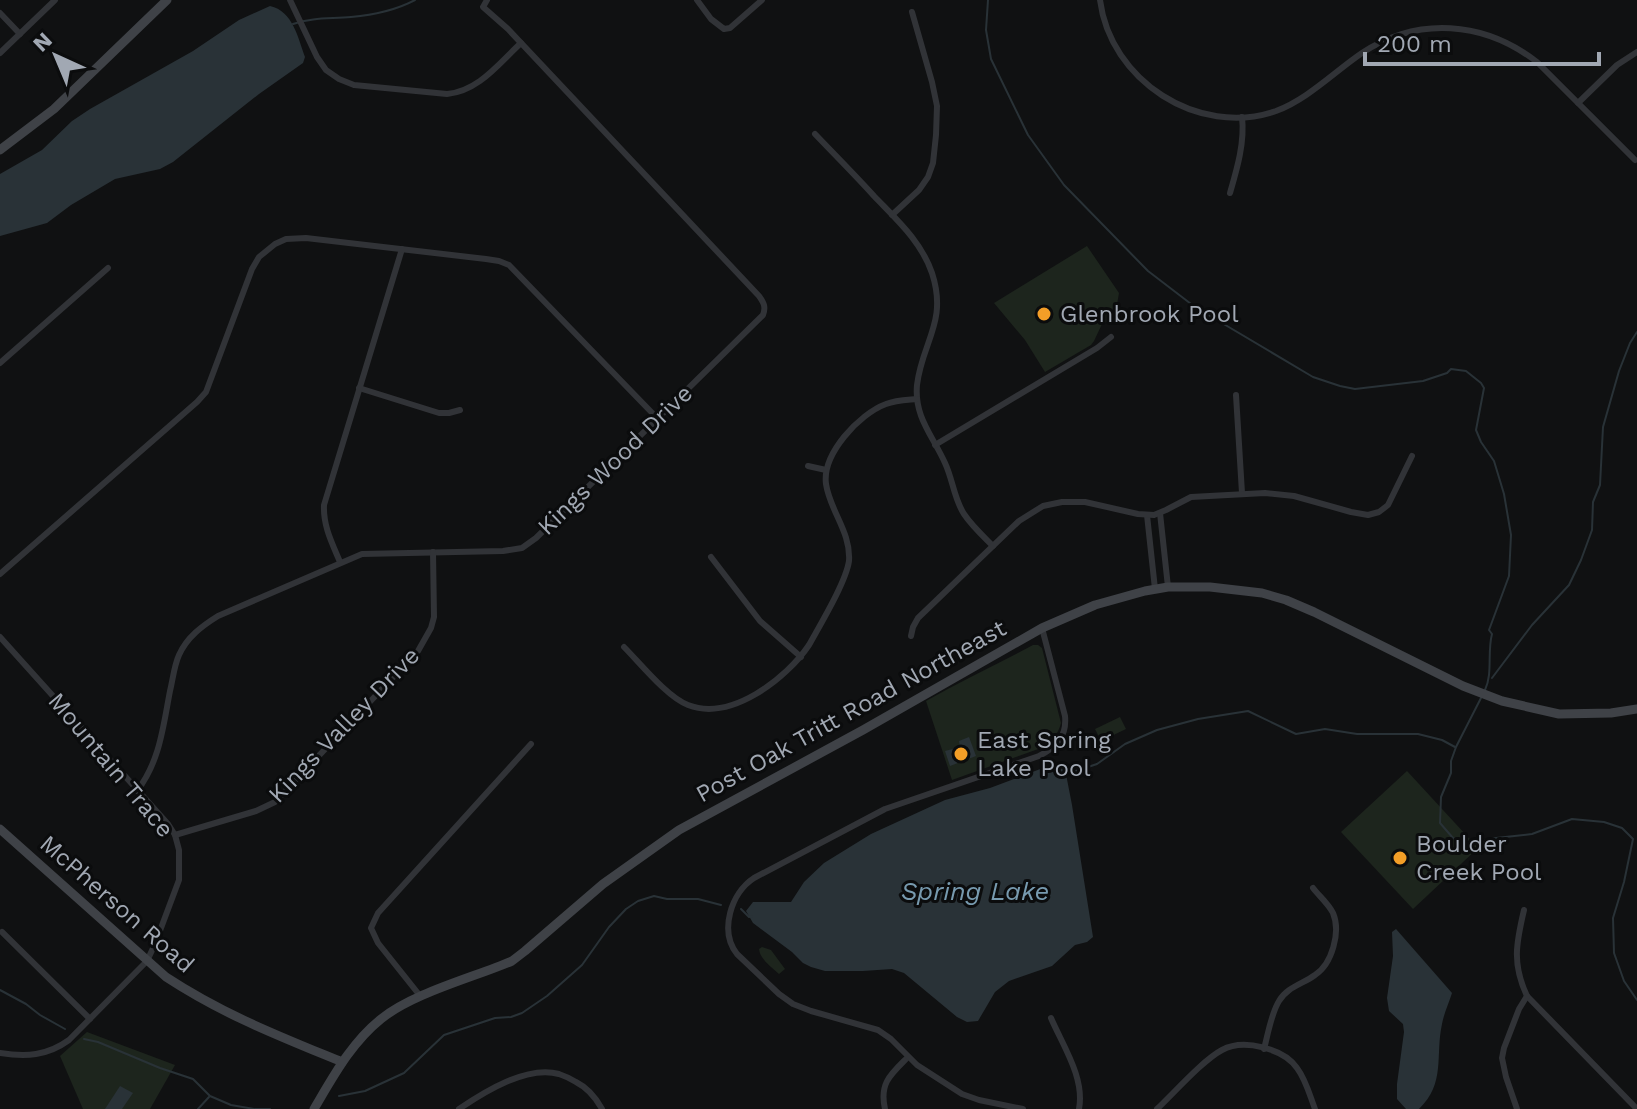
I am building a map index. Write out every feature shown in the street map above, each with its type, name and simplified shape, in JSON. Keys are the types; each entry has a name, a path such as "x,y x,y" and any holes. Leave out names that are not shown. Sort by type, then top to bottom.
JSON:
{"street":[{"path":"0,53 55,0"},
{"path":"0,150 54,109 167,0"},
{"path":"290,0 321,64 332,75 354,85 456,93 474,86 521,43"},
{"path":"697,0 724,33 762,0"},
{"path":"1100,0 1112,44 1126,64 1146,85 1192,110 1217,116 1242,117 1270,112 1292,104 1384,40 1410,31 1436,28 1476,31 1510,44 1537,62 1635,160"},
{"path":"485,3 759,296 765,310 777,310"},
{"path":"892,215 919,190 928,177 936,135 937,106 912,12"},
{"path":"0,13 20,34"},
{"path":"1578,103 1605,76 1637,52"},
{"path":"1230,193 1240,153 1242,117"},
{"path":"815,134 918,244 932,275 937,311 919,376 917,399 922,421 945,463 963,513 993,546"},
{"path":"0,574 206,392 252,269 266,250 286,239 306,238 402,249 486,259 509,265 658,419"},
{"path":"340,562 326,529 324,505 402,249"},
{"path":"0,363 108,268"},
{"name":"Kings Wood Drive","path":"137,791 150,773 160,746 180,654 195,632 218,616 362,554 522,548 536,538 759,321 765,310"},
{"path":"935,445 1111,337"},
{"path":"359,388 439,413 460,410"},
{"path":"1236,395 1242,493"},
{"path":"624,647 674,697 704,709 721,708 745,699 780,678 801,657 820,624 844,577 849,558 846,534 828,492 826,470 838,444 868,414 887,403 917,399"},
{"path":"911,636 918,618 993,546 1030,513 1053,503 1085,502 1147,515 1160,513 1191,497 1265,493 1294,496 1368,515 1388,505 1412,456"},
{"path":"808,466 826,470"},
{"path":"1160,513 1168,587"},
{"path":"1147,515 1155,589"},
{"name":"Kings Valley Drive","path":"175,835 256,811 275,802 418,651 434,617 433,552"},
{"path":"711,557 760,621 801,657"},
{"name":"Post Oak Tritt Road Northeast","path":"314,1109 342,1062 366,1033 390,1013 421,997 512,961 603,884 679,830 1042,628 1105,601 1168,587 1228,588 1262,593 1330,619 1463,686 1523,707 1559,714 1637,709"},
{"path":"1023,1109 962,1094 908,1057 878,1030 793,1004 743,961 732,947 728,933 736,896 754,878 885,809 1051,750 1066,727 1042,628"},
{"name":"Mountain Trace","path":"0,637 175,835 179,850 179,880 147,961 69,1040 51,1051 29,1056 0,1053"},
{"path":"371,928 378,913 531,744"},
{"name":"McPherson Road","path":"0,829 166,977 212,1006 342,1062"},
{"path":"1264,1049 1279,1001 1292,988 1318,973 1331,955 1335,920 1330,908 1313,888"},
{"path":"1524,910 1516,955 1518,973 1527,996 1637,1109"},
{"path":"361,926 371,928"},
{"path":"371,928 378,943 421,997"},
{"path":"2,932 90,1019"},
{"path":"1517,1109 1502,1058 1519,1009 1527,996"},
{"path":"1051,1018 1079,1082 1079,1109"},
{"path":"1157,1109 1222,1050 1242,1045 1282,1055 1297,1067 1315,1109"},
{"path":"885,1109 884,1085 908,1057"},
{"path":"459,1109 503,1083 525,1076 557,1073 582,1085 602,1109"}],"shaded area":[{"path":"1087,246 1119,293 1114,322 1102,324 1091,345 1045,372 1025,340 994,303"},
{"path":"1033,645 1042,648 1061,723 1056,735 1041,748 952,780 926,701"},
{"path":"1120,717 1126,729 1101,741 1095,729"},
{"path":"1407,771 1478,848 1413,909 1341,832"},
{"path":"759,949 771,950 785,969 779,974 761,956"},
{"path":"87,1032 175,1065 150,1109 83,1109 60,1056"}],"water":[{"path":"270,6 284,13 294,26 305,57 303,63 173,162 160,169 115,179 47,223 0,236 0,174 42,150 72,121 90,109 193,51 239,20"},
{"name":"East Spring Lake Pool","path":"969,737 976,756 950,766 945,751 960,747 959,741"},
{"name":"Spring Lake","path":"1061,763 1065,769 1093,937 1075,945 1052,966 1009,981 995,992 978,1021 967,1022 957,1017 904,973 892,969 825,971 811,967 753,923 746,911 753,902 791,902 804,882 824,863 871,834 945,800 990,788"},
{"path":"1396,929 1452,993 1442,1024 1436,1079 1419,1109 1406,1109 1397,1099 1404,1032 1403,1024 1389,1011 1387,998 1393,956 1392,932"},
{"path":"120,1086 133,1093 122,1109 105,1109"}],"waterway":[{"path":"293,24 376,13 415,0"},
{"path":"988,0 986,30 991,59 1028,135 1064,185 1148,271 1195,307 1313,377 1355,389 1423,381 1451,369 1466,371 1481,383 1484,388 1476,430 1494,461 1511,535 1509,576 1489,630 1492,634 1485,690"},
{"path":"1492,678 1532,625 1569,585 1581,560 1592,530 1593,502 1600,485 1603,427 1619,371 1637,332"},
{"path":"1482,696 1451,761 1451,773 1441,797 1440,823 1453,838 1468,844 1532,834 1572,819 1604,822 1622,828 1633,839 1613,918 1614,953 1624,981 1637,1000"},
{"path":"1064,775 1097,764 1125,744 1157,730 1248,711 1296,734 1325,729 1357,734 1418,734 1455,747"},
{"path":"339,1096 365,1091 404,1073 444,1035 495,1018 522,1013 582,965 609,927 638,901 654,896 698,899 721,905"},
{"path":"741,909 749,917 752,916"},
{"path":"0,990 65,1029"},
{"path":"84,1039 193,1079 210,1096 231,1105 254,1109"},
{"path":"198,1109 209,1097"},
{"path":"255,1109 270,1109"}],"place":[{"name":"Glenbrook Pool","path":"1044,314"},
{"name":"East Spring Lake Pool","path":"961,754"},
{"name":"Boulder Creek Pool","path":"1400,858"}]}
